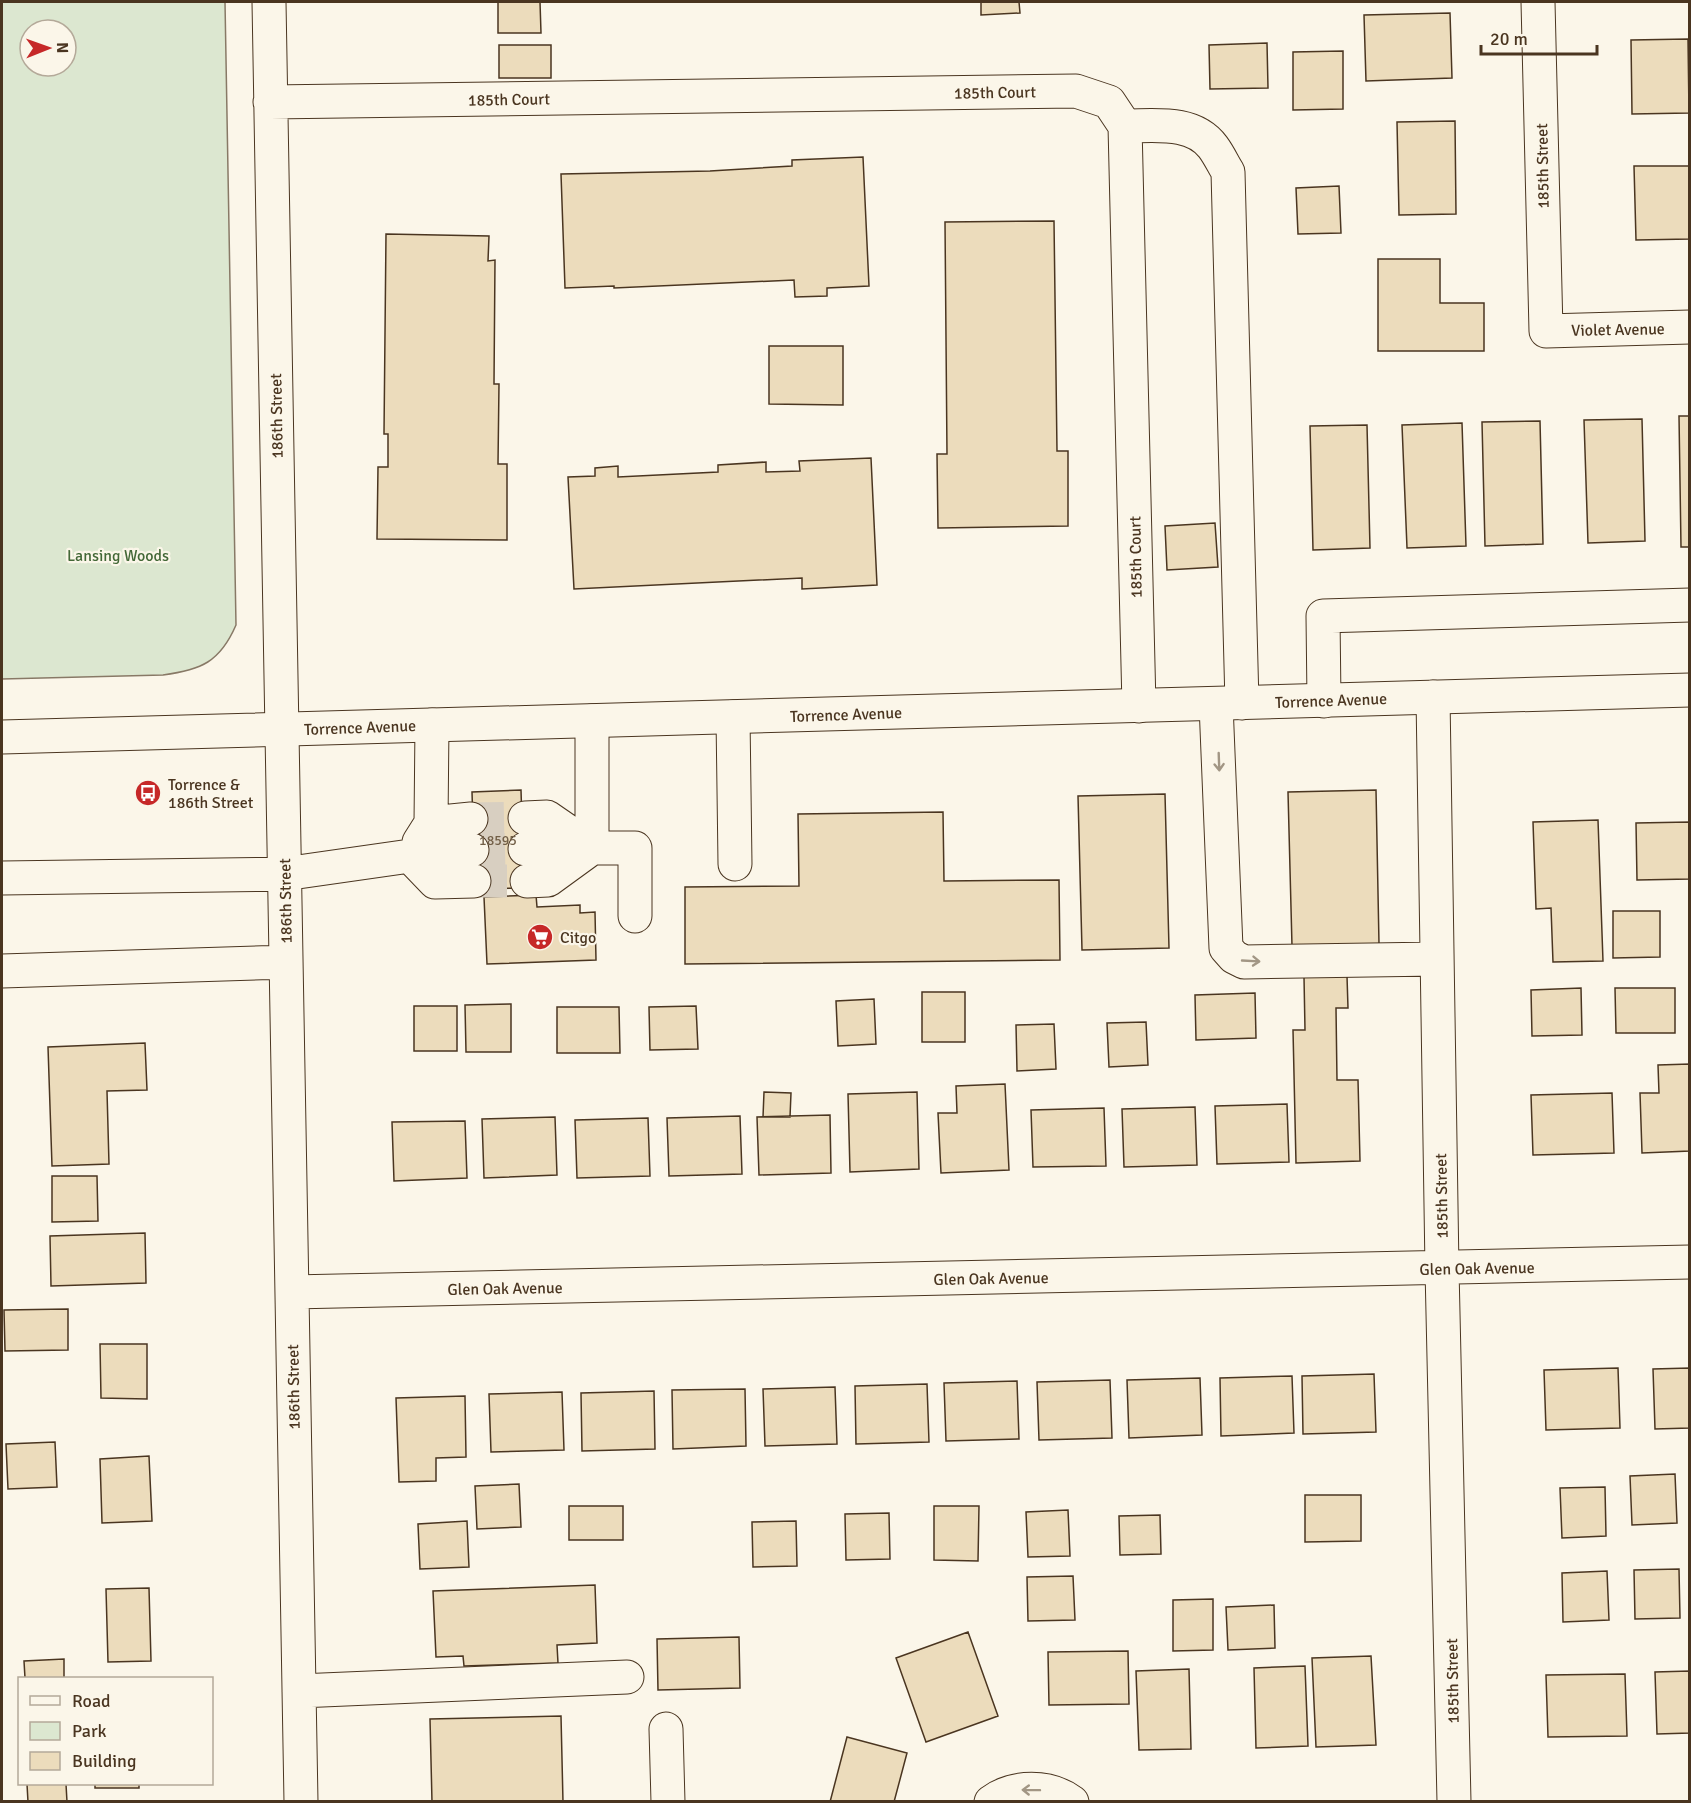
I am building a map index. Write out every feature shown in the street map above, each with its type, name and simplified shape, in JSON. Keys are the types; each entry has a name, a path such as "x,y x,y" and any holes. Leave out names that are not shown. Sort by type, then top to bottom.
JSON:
{"street":[{"name":"186th Street","path":"268,2 301,1802"},
{"name":"185th Street","path":"1538,2 1546,331"},
{"name":"185th Court","path":"270,102 1076,91 1109,102 1125,126 1139,706"},
{"path":"1125,126 1176,125 1194,133 1212,146 1228,172 1229,703 1226,948 1234,957 1244,962 1437,959"},
{"name":"Violet Avenue","path":"1546,331 1689,327"},
{"path":"1324,701 1323,616 1689,606"},
{"name":"Torrence Avenue","path":"2,737 1689,690"},
{"name":"185th Street","path":"1434,698 1442,1269 1454,1802"},
{"path":"733,717 735,864"},
{"path":"592,721 592,848"},
{"path":"2,878 284,874 410,856 431,823 432,725"},
{"path":"525,833 547,817 592,848 635,848 635,916"},
{"path":"410,856 435,882 472,850 431,823"},
{"path":"527,881 548,880 592,848"},
{"path":"2,971 286,962"},
{"name":"Glen Oak Avenue","path":"292,1292 1689,1262"},
{"path":"299,1691 627,1677"},
{"path":"666,1729 668,1802"},
{"path":"991,1802 997,1797 1021,1790 1046,1790 1071,1802"}],"green space":[{"name":"Lansing Woods","path":"2,2 225,2 236,625 223,648 208,662 199,667 163,675 2,679"}],"building":[{"path":"498,2 540,2 541,33 498,33"},
{"path":"981,2 1019,2 1020,13 981,15"},
{"path":"1450,13 1452,78 1366,81 1364,15"},
{"path":"1688,39 1689,113 1632,114 1631,40"},
{"path":"1267,43 1268,88 1210,89 1209,45"},
{"path":"499,45 551,45 551,78 499,78"},
{"path":"1343,51 1343,109 1293,110 1293,52"},
{"path":"1455,121 1456,214 1399,215 1397,122"},
{"path":"863,157 869,286 827,288 827,296 795,297 794,280 565,288 561,174 710,171 792,166 792,160"},
{"path":"1634,166 1690,166 1690,239 1636,240"},
{"path":"1339,186 1341,233 1298,234 1296,188"},
{"path":"1054,221 1057,451 1068,451 1068,526 938,528 937,454 947,454 945,222"},
{"path":"386,234 489,236 488,261 495,260 494,384 499,384 498,464 507,464 507,540 377,539 378,467 388,467 388,434 384,434"},
{"path":"1378,259 1440,259 1440,303 1484,303 1484,351 1378,351"},
{"path":"769,346 843,346 843,405 769,404"},
{"path":"1679,416 1690,416 1690,547 1681,547"},
{"path":"1642,419 1645,541 1588,543 1584,420"},
{"path":"1540,421 1543,544 1485,546 1482,422"},
{"path":"1462,423 1466,546 1407,548 1402,425"},
{"path":"1367,425 1370,548 1313,550 1310,426"},
{"path":"871,458 877,585 802,589 802,578 574,589 568,477 595,476 595,468 618,466 618,477 718,472 718,465 766,462 766,472 800,471 799,461"},
{"path":"1215,523 1218,567 1167,570 1165,526"},
{"path":"521,790 524,888 475,889 472,792"},
{"path":"1376,790 1379,944 1292,946 1288,792"},
{"path":"1165,794 1169,948 1082,950 1078,796"},
{"path":"943,812 944,881 1059,880 1060,960 685,964 685,887 799,886 798,814"},
{"path":"1598,820 1603,961 1553,962 1551,908 1536,909 1533,822"},
{"path":"1690,822 1690,879 1637,880 1636,823"},
{"name":"Citgo","path":"536,895 537,907 580,905 580,913 595,912 596,960 487,964 484,897"},
{"path":"1613,911 1660,911 1660,957 1613,958"},
{"path":"1347,976 1348,1008 1336,1008 1337,1080 1358,1080 1360,1161 1296,1163 1293,1030 1305,1030 1304,977"},
{"path":"1581,988 1582,1035 1532,1036 1531,990"},
{"path":"1615,988 1675,988 1675,1033 1616,1033"},
{"path":"922,992 965,992 965,1042 922,1042"},
{"path":"1255,993 1256,1038 1196,1040 1195,995"},
{"path":"874,999 876,1044 838,1046 836,1001"},
{"path":"511,1004 511,1052 466,1052 465,1005"},
{"path":"414,1006 457,1006 457,1051 414,1051"},
{"path":"696,1006 698,1049 650,1050 649,1007"},
{"path":"557,1007 619,1007 620,1053 557,1053"},
{"path":"1146,1022 1148,1065 1109,1067 1107,1023"},
{"path":"1054,1024 1056,1069 1017,1071 1016,1025"},
{"path":"145,1043 147,1090 107,1091 109,1164 52,1166 48,1047"},
{"path":"1690,1064 1690,1151 1642,1153 1640,1093 1659,1093 1658,1065"},
{"path":"1005,1084 1009,1170 941,1173 938,1113 957,1113 956,1086"},
{"path":"764,1092 791,1093 790,1117 763,1117"},
{"path":"917,1092 919,1169 850,1172 848,1094"},
{"path":"1612,1093 1614,1153 1533,1155 1531,1095"},
{"path":"1287,1104 1289,1162 1217,1164 1215,1106"},
{"path":"1195,1107 1197,1165 1124,1167 1122,1109"},
{"path":"1104,1108 1106,1166 1033,1167 1031,1110"},
{"path":"830,1115 831,1173 759,1175 757,1117"},
{"path":"740,1116 742,1174 669,1176 667,1118"},
{"path":"555,1117 557,1175 484,1178 482,1119"},
{"path":"648,1118 650,1176 577,1178 575,1120"},
{"path":"465,1121 467,1178 394,1181 392,1122"},
{"path":"52,1176 97,1176 98,1221 52,1222"},
{"path":"145,1233 146,1283 51,1286 50,1236"},
{"path":"68,1309 68,1350 5,1351 4,1310"},
{"path":"100,1344 147,1344 147,1399 101,1398"},
{"path":"1618,1368 1620,1428 1546,1430 1544,1370"},
{"path":"1690,1368 1690,1428 1655,1429 1653,1369"},
{"path":"1374,1374 1376,1432 1303,1434 1302,1376"},
{"path":"1292,1376 1294,1433 1221,1436 1220,1378"},
{"path":"1200,1378 1202,1435 1129,1438 1127,1380"},
{"path":"1110,1380 1112,1438 1039,1440 1037,1382"},
{"path":"1017,1381 1019,1439 946,1441 944,1383"},
{"path":"927,1384 929,1442 856,1444 855,1386"},
{"path":"835,1387 837,1444 765,1446 763,1389"},
{"path":"745,1389 746,1446 673,1449 672,1390"},
{"path":"654,1391 655,1449 582,1451 581,1393"},
{"path":"562,1392 564,1450 491,1452 489,1394"},
{"path":"465,1396 466,1457 436,1458 436,1481 399,1482 396,1398"},
{"path":"55,1442 57,1487 8,1489 6,1444"},
{"path":"149,1456 152,1521 102,1523 100,1459"},
{"path":"1675,1474 1677,1523 1632,1525 1630,1476"},
{"path":"519,1484 521,1527 477,1529 475,1486"},
{"path":"1605,1487 1606,1536 1562,1538 1560,1488"},
{"path":"1305,1495 1361,1495 1361,1541 1305,1542"},
{"path":"569,1506 623,1506 623,1540 569,1540"},
{"path":"934,1506 979,1506 978,1561 934,1560"},
{"path":"1068,1510 1070,1556 1028,1557 1026,1512"},
{"path":"889,1513 890,1559 846,1560 845,1514"},
{"path":"1160,1515 1161,1554 1120,1555 1119,1516"},
{"path":"467,1521 469,1567 420,1569 418,1524"},
{"path":"796,1521 797,1566 753,1567 752,1522"},
{"path":"1679,1569 1680,1618 1635,1619 1634,1570"},
{"path":"1607,1571 1609,1620 1563,1622 1562,1573"},
{"path":"1073,1576 1075,1620 1028,1621 1027,1577"},
{"path":"595,1585 597,1643 557,1645 558,1663 464,1666 463,1656 436,1657 433,1591"},
{"path":"149,1588 151,1661 108,1662 106,1589"},
{"path":"1213,1599 1213,1650 1173,1651 1173,1600"},
{"path":"1274,1605 1275,1648 1228,1650 1226,1607"},
{"path":"968,1632 998,1716 926,1742 896,1658"},
{"path":"739,1637 740,1688 658,1690 657,1639"},
{"path":"1128,1651 1129,1704 1049,1705 1048,1652"},
{"path":"1371,1656 1376,1745 1316,1747 1312,1658"},
{"path":"64,1659 64,1677 25,1677 24,1661"},
{"path":"1305,1666 1308,1746 1256,1748 1254,1668"},
{"path":"1189,1669 1191,1749 1139,1750 1136,1671"},
{"path":"1690,1671 1690,1733 1657,1734 1655,1672"},
{"path":"1625,1674 1627,1736 1548,1737 1546,1675"},
{"path":"561,1716 563,1802 432,1802 430,1719"},
{"path":"847,1737 907,1753 894,1802 830,1802"},
{"path":"27,1785 66,1785 67,1802 28,1802"},
{"path":"95,1785 139,1785 139,1788 95,1788"}],"tunnel":[{"path":"471,819 525,818"},
{"path":"472,850 525,849"},
{"path":"474,881 527,881"}],"place":[{"name":"Torrence & 186th Street","path":"148,793"},
{"name":"Citgo","path":"540,937"}]}
